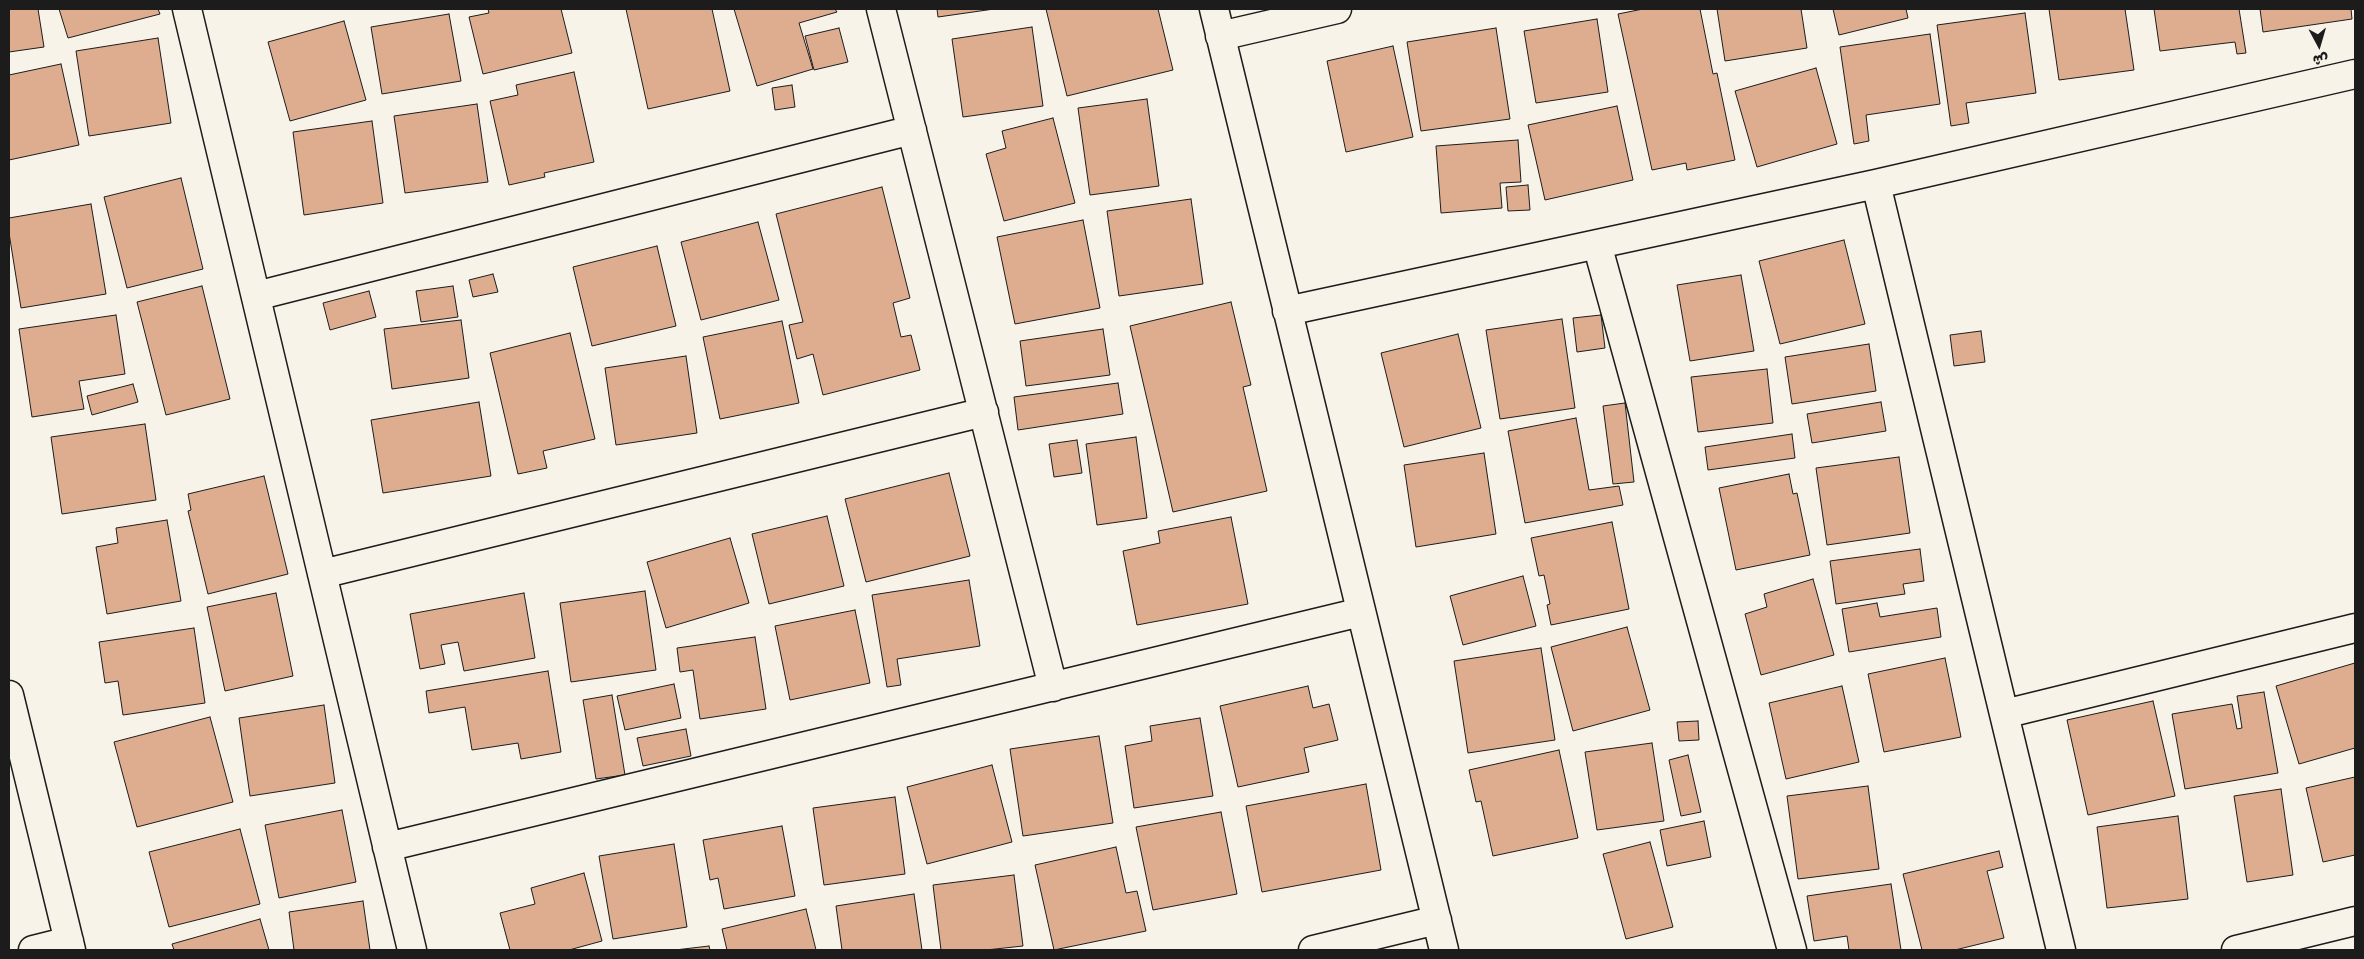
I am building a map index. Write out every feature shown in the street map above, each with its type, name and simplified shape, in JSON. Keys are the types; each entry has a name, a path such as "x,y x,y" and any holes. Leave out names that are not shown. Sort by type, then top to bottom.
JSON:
{"street":[{"path":"187,9 412,950"},
{"path":"881,9 1053,686"},
{"path":"1214,9 1444,950"},
{"path":"1220,36 1337,9"},
{"path":"1287,310 1876,184 2355,74"},
{"path":"256,296 912,130"},
{"path":"1876,184 2061,950"},
{"path":"1597,244 1792,950"},
{"path":"322,574 984,412"},
{"path":"387,847 1361,612"},
{"path":"2004,714 2355,628"},
{"path":"9,695 70,946 33,950"},
{"path":"1313,950 1437,920"},
{"path":"2236,950 2355,921"}],"building":[{"path":"9,9 38,9 44,47 9,52"},
{"path":"59,9 158,9 160,14 68,38"},
{"path":"488,9 561,9 572,53 483,74 469,17 489,13"},
{"path":"626,9 712,9 730,91 648,109"},
{"path":"734,9 835,9 837,12 799,23 813,69 757,86"},
{"path":"937,9 994,9 938,17"},
{"path":"1046,9 1158,9 1173,70 1067,96"},
{"path":"1643,9 1700,9 1713,74 1717,73 1735,160 1687,170 1686,163 1652,170 1618,14"},
{"path":"1717,9 1801,9 1807,48 1725,61"},
{"path":"1833,9 1906,9 1908,18 1839,35"},
{"path":"2049,9 2125,9 2134,70 2059,80"},
{"path":"2154,9 2239,9 2246,53 2237,54 2235,42 2160,51"},
{"path":"2260,9 2351,9 2352,19 2263,32"},
{"path":"2025,13 2036,93 1966,103 1969,123 1951,126 1937,25"},
{"path":"449,14 461,81 382,94 371,27"},
{"path":"1597,19 1608,92 1536,103 1524,31"},
{"path":"344,21 366,100 290,121 268,42"},
{"path":"1032,27 1043,106 963,117 952,39"},
{"path":"839,28 848,62 814,70 805,36"},
{"path":"1496,28 1510,119 1421,131 1407,42"},
{"path":"1930,34 1940,104 1866,115 1869,141 1854,144 1840,47"},
{"path":"158,38 171,123 89,136 76,51"},
{"path":"1393,46 1413,137 1346,152 1327,61"},
{"path":"61,64 79,145 9,160 9,75"},
{"path":"1816,68 1837,144 1757,167 1735,91"},
{"path":"574,72 594,162 544,173 545,177 509,185 490,101 518,95 516,85"},
{"path":"792,85 795,107 775,110 772,88"},
{"path":"1147,99 1159,186 1090,195 1078,108"},
{"path":"477,104 488,182 405,193 394,116"},
{"path":"1617,106 1633,180 1545,200 1528,125"},
{"path":"1053,118 1075,203 1004,221 986,154 1006,148 1002,131"},
{"path":"372,121 383,203 304,215 293,132"},
{"path":"1518,140 1521,182 1500,183 1502,208 1441,213 1436,146"},
{"path":"181,178 203,269 127,288 104,197"},
{"path":"1528,185 1530,210 1508,211 1506,187"},
{"path":"882,187 910,298 893,303 901,337 911,335 920,370 823,395 813,354 797,359 789,325 803,322 776,214"},
{"path":"1191,199 1203,284 1119,296 1107,211"},
{"path":"91,204 106,294 21,308 9,233 9,218"},
{"path":"1083,220 1100,308 1015,324 997,237"},
{"path":"758,222 779,300 701,320 681,242"},
{"path":"1844,240 1865,324 1780,344 1759,261"},
{"path":"657,246 676,326 592,346 573,267"},
{"path":"493,274 498,292 473,297 469,280"},
{"path":"1741,275 1754,351 1690,361 1677,285"},
{"path":"202,286 230,399 166,415 137,302"},
{"path":"453,286 458,317 421,322 416,291"},
{"path":"369,291 376,317 330,330 323,303"},
{"path":"1231,302 1251,385 1243,387 1267,491 1173,512 1130,326"},
{"path":"116,315 125,374 79,381 84,409 32,417 19,329"},
{"path":"1601,315 1605,348 1577,352 1573,318"},
{"path":"1562,319 1575,408 1500,419 1486,330"},
{"path":"461,320 469,378 392,389 384,329"},
{"path":"782,321 799,403 720,419 703,337"},
{"path":"1103,329 1110,375 1026,386 1020,341"},
{"path":"1981,331 1985,362 1954,366 1950,335"},
{"path":"570,333 595,439 543,451 547,468 518,474 490,353"},
{"path":"1458,334 1481,428 1404,447 1381,353"},
{"path":"1869,344 1876,391 1792,404 1785,357"},
{"path":"686,356 697,433 616,445 605,368"},
{"path":"1767,369 1773,423 1698,432 1691,377"},
{"path":"1118,383 1123,414 1018,430 1014,397"},
{"path":"133,384 138,402 92,415 87,396"},
{"path":"479,402 491,476 383,493 371,420"},
{"path":"1881,402 1886,431 1812,443 1807,414"},
{"path":"1625,403 1634,482 1613,484 1603,406"},
{"path":"1576,418 1589,490 1619,486 1623,505 1525,523 1508,431"},
{"path":"145,424 156,500 62,514 51,437"},
{"path":"1792,434 1795,458 1708,470 1705,447"},
{"path":"1136,437 1147,518 1097,525 1086,444"},
{"path":"1077,440 1082,473 1054,477 1049,444"},
{"path":"1484,453 1496,534 1416,547 1404,465"},
{"path":"1899,457 1910,533 1827,545 1816,468"},
{"path":"949,473 970,556 866,582 845,499"},
{"path":"1789,474 1793,494 1797,493 1810,555 1736,570 1719,488"},
{"path":"264,476 288,574 208,594 188,511 191,510 188,494"},
{"path":"827,516 844,586 769,604 752,534"},
{"path":"1231,517 1248,604 1137,625 1123,551 1160,543 1158,531"},
{"path":"167,520 181,601 107,614 96,547 118,543 116,528"},
{"path":"1612,522 1629,609 1551,625 1547,605 1550,604 1544,575 1539,576 1531,538"},
{"path":"730,538 749,603 666,628 647,562"},
{"path":"1920,549 1924,581 1903,584 1905,594 1836,604 1830,561"},
{"path":"1523,576 1536,626 1463,645 1450,596"},
{"path":"1813,579 1834,655 1761,675 1745,614 1767,607 1764,594"},
{"path":"969,580 980,646 897,659 901,685 887,687 872,595"},
{"path":"645,591 656,670 571,682 560,603"},
{"path":"276,593 293,676 225,691 207,607"},
{"path":"524,593 535,658 464,671 458,642 441,645 445,664 420,669 410,614"},
{"path":"1877,603 1880,617 1937,608 1941,637 1849,652 1842,609"},
{"path":"855,610 870,683 790,700 775,626"},
{"path":"1627,627 1650,710 1573,731 1551,647"},
{"path":"194,628 205,703 123,715 118,681 105,683 99,642"},
{"path":"755,637 766,709 700,719 693,670 680,672 677,648"},
{"path":"1541,648 1555,740 1468,753 1454,661"},
{"path":"1945,658 1961,737 1884,752 1868,674"},
{"path":"2355,663 2355,748 2299,764 2276,686"},
{"path":"548,671 561,752 521,759 518,743 472,750 465,707 429,713 426,691"},
{"path":"674,684 681,718 625,730 617,696"},
{"path":"1308,686 1313,708 1329,704 1338,740 1304,748 1309,772 1238,787 1220,706"},
{"path":"1842,686 1859,762 1786,779 1769,703"},
{"path":"2264,692 2278,773 2185,789 2172,714 2232,704 2237,729 2242,728 2237,696"},
{"path":"612,695 625,775 596,779 583,700"},
{"path":"2153,701 2175,796 2088,815 2067,720"},
{"path":"324,705 335,783 250,796 239,718"},
{"path":"210,717 233,802 137,827 114,742"},
{"path":"1200,718 1213,796 1134,808 1125,746 1152,741 1150,726"},
{"path":"1698,721 1699,740 1679,741 1677,722"},
{"path":"686,729 691,756 643,766 637,738"},
{"path":"1099,736 1113,823 1023,836 1010,749"},
{"path":"1652,743 1664,821 1597,830 1585,752"},
{"path":"1559,750 1578,838 1493,856 1481,801 1476,802 1469,770"},
{"path":"1688,755 1701,812 1681,816 1669,760"},
{"path":"992,765 1012,842 927,864 907,787"},
{"path":"2355,777 2355,855 2323,862 2306,788"},
{"path":"1366,784 1381,870 1262,892 1246,806"},
{"path":"1868,786 1879,869 1798,879 1787,796"},
{"path":"2281,789 2293,875 2247,882 2234,796"},
{"path":"895,797 905,874 824,885 813,808"},
{"path":"342,810 356,882 279,898 265,825"},
{"path":"1221,812 1237,894 1153,910 1136,827"},
{"path":"2178,816 2188,899 2107,908 2097,827"},
{"path":"1704,821 1711,857 1667,866 1660,830"},
{"path":"782,826 795,896 724,909 718,878 710,880 703,840"},
{"path":"240,829 260,904 169,927 149,852"},
{"path":"1650,842 1673,927 1626,939 1603,854"},
{"path":"674,844 687,927 613,939 599,856"},
{"path":"1116,847 1126,893 1137,891 1146,931 1054,950 1035,865"},
{"path":"1999,851 2003,867 1987,871 2004,938 1955,950 1922,950 1903,874"},
{"path":"584,873 602,941 569,950 510,950 500,913 535,904 531,888"},
{"path":"1014,875 1023,946 986,950 941,950 933,885"},
{"path":"1891,884 1901,950 1849,950 1847,936 1814,941 1807,896"},
{"path":"914,894 922,950 842,950 836,906"},
{"path":"363,901 370,950 294,950 289,912"},
{"path":"806,909 816,950 727,950 722,929"},
{"path":"260,919 269,950 174,950 172,944"},
{"path":"709,946 710,950 675,950"}]}
